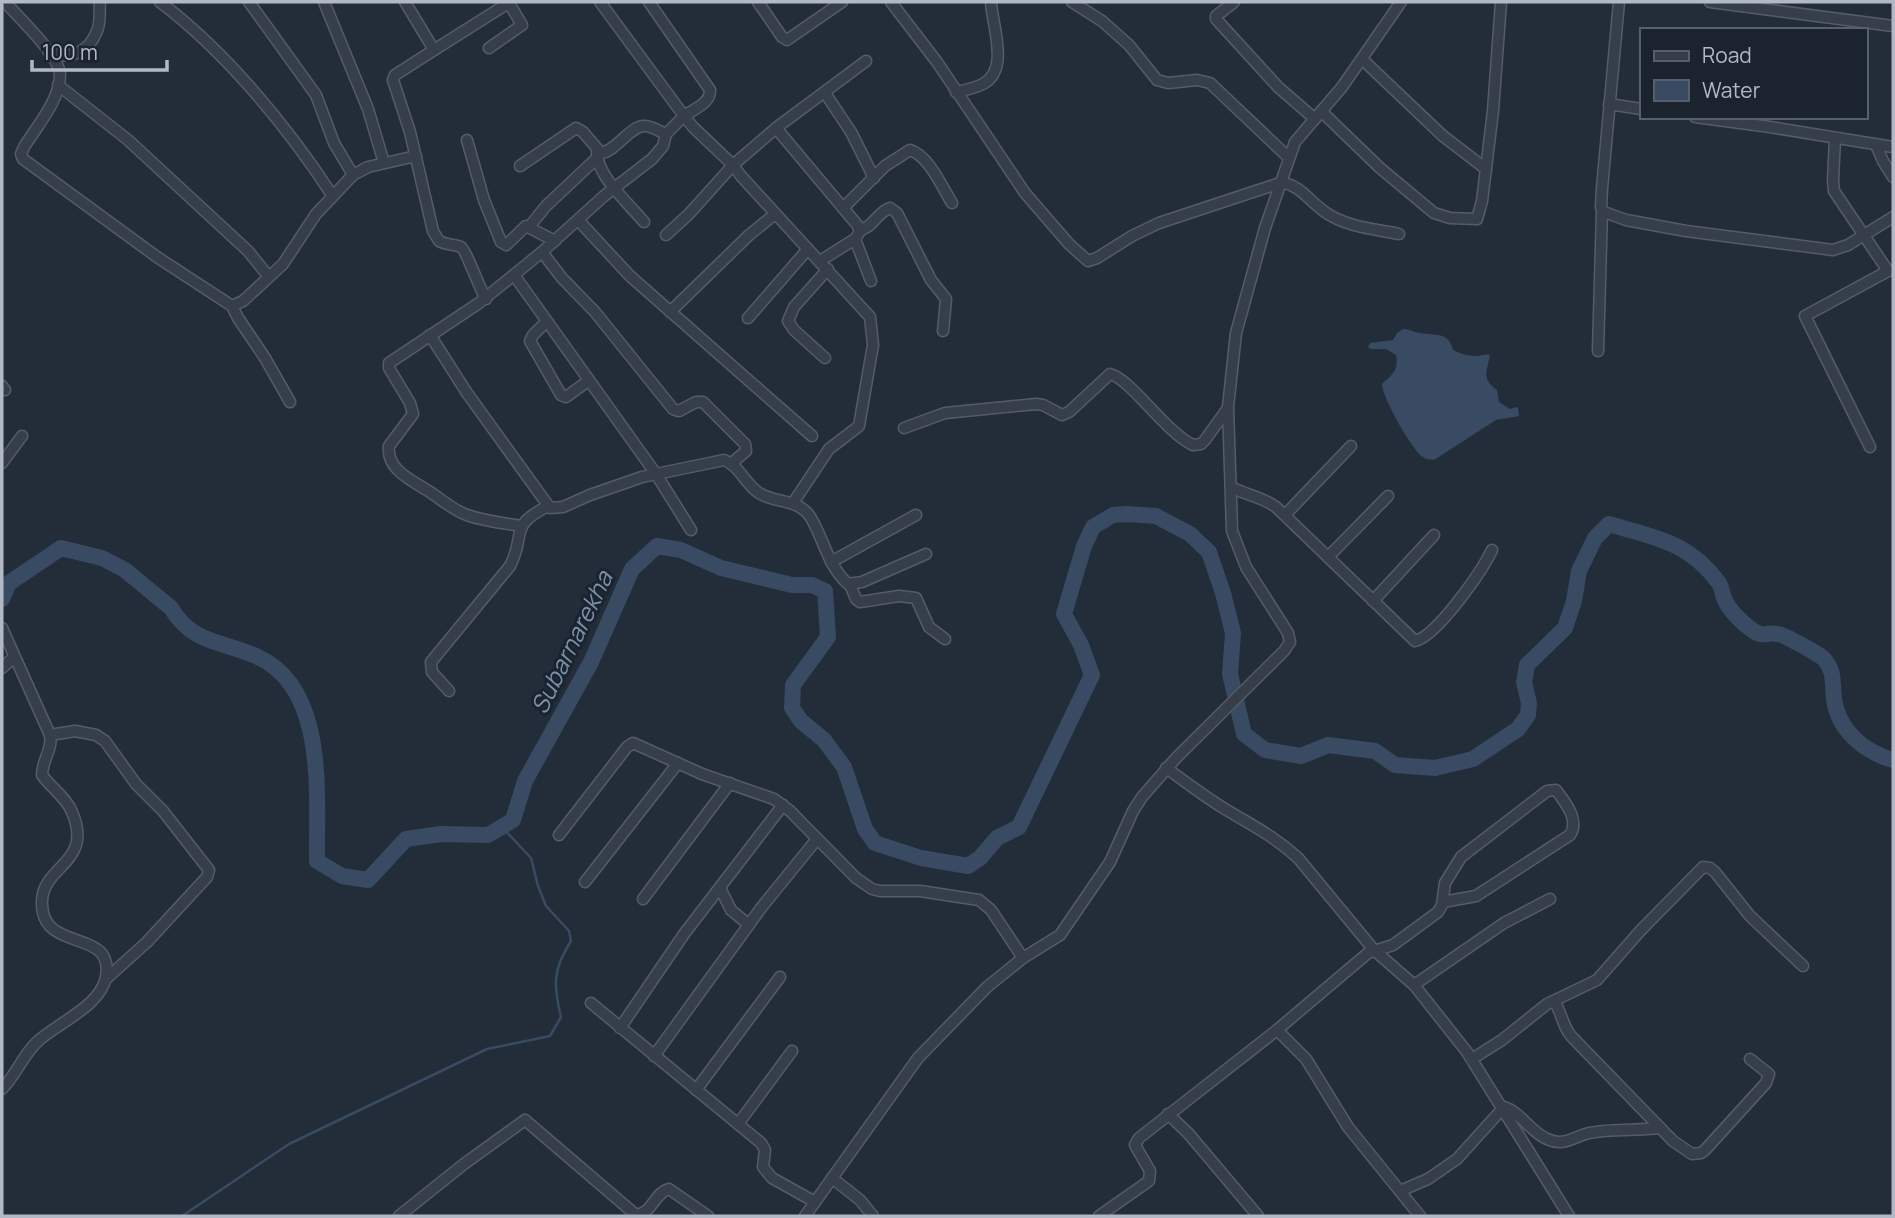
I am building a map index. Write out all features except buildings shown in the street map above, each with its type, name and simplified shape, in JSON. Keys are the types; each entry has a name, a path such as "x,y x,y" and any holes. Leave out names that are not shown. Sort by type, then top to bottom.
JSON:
{"street":[{"path":"5,2 59,68 54,98 24,147 21,154 23,159 156,257 232,306 290,402"},
{"path":"49,53 69,56 86,48 97,31 100,2"},
{"path":"160,2 207,42 243,80 305,155 332,195"},
{"path":"248,2 316,95 334,143 353,175"},
{"path":"324,2 368,109 384,163"},
{"path":"405,2 434,50"},
{"path":"485,299 465,251 442,243 435,236 416,156 393,80 397,73 510,2 522,25 489,48"},
{"path":"600,2 693,127 733,165 870,317 873,345 859,426 829,449 793,503"},
{"path":"521,526 483,520 455,510 409,479 390,457 389,446 413,414 410,403 389,368 389,363 485,299 542,252 659,151 666,134 684,116 710,97 710,90 649,2"},
{"path":"758,2 782,37 787,40 842,2"},
{"path":"892,2 937,62 1025,193 1062,237 1088,261 1159,223 1280,183 1296,187 1324,212 1342,222 1399,234"},
{"path":"956,92 983,84 994,71 998,51 991,2"},
{"path":"1072,2 1102,21 1129,45 1157,80 1168,83 1197,80 1210,83 1288,158"},
{"path":"1234,2 1215,19 1272,81 1318,115 1439,216 1457,219 1477,219 1482,201 1501,2"},
{"path":"805,1216 918,1058 987,987 1023,958 1060,935 1110,862 1133,811 1166,768 1284,651 1290,639 1246,568 1235,540 1228,407 1236,333 1242,306 1295,142 1363,60 1401,2"},
{"path":"1598,351 1602,188 1619,2"},
{"path":"1710,2 1893,26"},
{"path":"1363,60 1443,136 1486,169"},
{"path":"666,234 689,214 733,165 776,128 866,61"},
{"path":"58,85 128,140 232,236 269,277"},
{"path":"825,93 851,132 874,178"},
{"path":"1609,104 1640,108"},
{"path":"1708,119 1893,147"},
{"path":"530,227 546,206 597,155 609,151 642,126 666,134"},
{"path":"520,166 576,128 583,132 615,188 644,222"},
{"path":"776,128 858,224 857,234 871,281"},
{"path":"1835,138 1833,187 1888,271 1805,316 1870,447"},
{"path":"467,140 484,200 501,242 506,245 522,228 530,227 555,241"},
{"path":"1876,145 1893,177"},
{"path":"843,208 885,166 906,151 913,150 928,166 952,203"},
{"path":"232,306 237,305 283,264 332,195 353,175 384,163 416,156"},
{"path":"820,261 871,226 885,209 890,208 897,213 930,280 946,299 943,331"},
{"path":"1602,210 1626,220 1686,231 1823,249 1840,248 1893,217"},
{"path":"670,312 775,214"},
{"path":"578,220 621,267 812,436"},
{"path":"748,318 808,250"},
{"path":"542,252 562,278 595,312 673,409 679,411 696,402 703,402 745,444 746,451 732,463"},
{"path":"825,358 794,330 788,321 794,307 828,269"},
{"path":"514,275 656,474 691,530"},
{"path":"546,322 531,338 531,346 561,395 566,397 588,382"},
{"path":"430,335 467,393 548,506 563,507 603,490 656,474 721,460 732,463 762,495 793,503 812,520 831,562 850,585 859,602 899,596 915,598 929,626 945,639"},
{"path":"904,428 945,413 1036,404 1062,415 1069,412 1110,374 1120,378 1161,421 1193,445 1205,440 1228,407"},
{"path":"2,463 22,436"},
{"path":"1285,515 1351,446"},
{"path":"1231,487 1264,499 1285,515 1409,637 1417,641 1429,632 1469,589 1481,573 1492,550"},
{"path":"1328,557 1388,496"},
{"path":"449,691 430,669 431,662 510,566 521,526 533,514 548,506"},
{"path":"831,562 916,515"},
{"path":"1373,601 1434,535"},
{"path":"850,585 926,554"},
{"path":"2,628 50,735 51,742 42,775 73,813 77,842 72,856 44,891 45,922 53,931 99,950 106,960 106,979"},
{"path":"2,668 14,657"},
{"path":"2,1089 14,1076 32,1047 92,1000 106,979 159,930 207,877 209,870 163,811 136,784 106,741 96,735 75,731 50,735"},
{"path":"559,835 631,743 783,804 856,878 872,889 920,891 979,900 991,910 1023,958"},
{"path":"585,882 678,763"},
{"path":"1166,768 1205,796 1269,833 1285,846 1374,950 1414,985 1472,1059 1569,1216"},
{"path":"643,899 730,783"},
{"path":"1099,1216 1149,1181 1150,1171 1135,1143 1374,950 1393,945 1438,912 1443,902 1445,883 1461,857 1547,791 1556,790 1572,816 1574,829 1570,835 1476,896 1443,902"},
{"path":"620,1028 684,933 783,804"},
{"path":"654,1056 749,925 817,839"},
{"path":"1472,1059 1554,1001 1597,980 1641,930 1706,866 1715,872 1750,916 1803,966"},
{"path":"720,888 727,905 749,925"},
{"path":"1414,985 1504,923 1550,899"},
{"path":"696,1090 780,977"},
{"path":"1554,1001 1560,1010 1565,1029 1571,1036 1660,1128 1692,1154 1702,1153 1753,1099 1768,1079 1767,1072 1750,1059"},
{"path":"590,1003 765,1147 763,1167 767,1174 815,1202"},
{"path":"1277,1030 1306,1059 1348,1127 1420,1216"},
{"path":"738,1124 792,1051"},
{"path":"1400,1191 1428,1179 1467,1151 1501,1107"},
{"path":"1501,1107 1509,1108 1535,1132 1558,1143 1608,1130 1630,1132 1660,1128"},
{"path":"1168,1114 1195,1141 1258,1216"},
{"path":"400,1216 464,1164 525,1120 632,1213 642,1214 660,1193 669,1189 708,1216"},
{"path":"832,1178 860,1200 873,1216"}],"water":[{"path":"1403,329 1445,337 1453,350 1464,354 1490,355 1486,373 1488,381 1497,390 1499,402 1510,409 1518,407 1519,416 1496,420 1434,460 1423,457 1405,434 1383,391 1382,384 1396,368 1396,355 1386,349 1368,347 1370,343 1393,340"}],"waterway":[{"name":"Subarnarekha","path":"2,599 9,583 61,548 102,558 125,570 171,608 180,620 199,636 258,657 281,672 297,693 307,719 313,747 317,861 342,876 368,880 406,839 441,834 488,835 513,820 525,781 591,662 632,569 657,546 681,550 721,568 792,585 812,585 825,591 828,637 793,685 792,708 801,721 824,740 844,767 865,829 875,843 921,858 968,866 980,858 997,838 1019,827 1092,675 1081,645 1064,614 1084,546 1093,527 1113,515 1156,516 1190,534 1209,552 1233,633 1230,674 1244,734 1265,750 1301,756 1328,745 1375,751 1395,765 1435,768 1473,759 1518,729 1528,715 1529,703 1524,682 1527,665 1565,628 1574,601 1579,571 1595,538 1609,524 1656,538 1683,550 1695,558 1719,583 1729,607 1748,627 1759,634 1786,637 1824,659 1831,673 1836,710 1847,730 1872,751 1893,760"},
{"path":"182,1216 289,1144 487,1049 550,1036 561,1017 556,977 571,941 569,931 546,906 531,858 502,827"}]}
